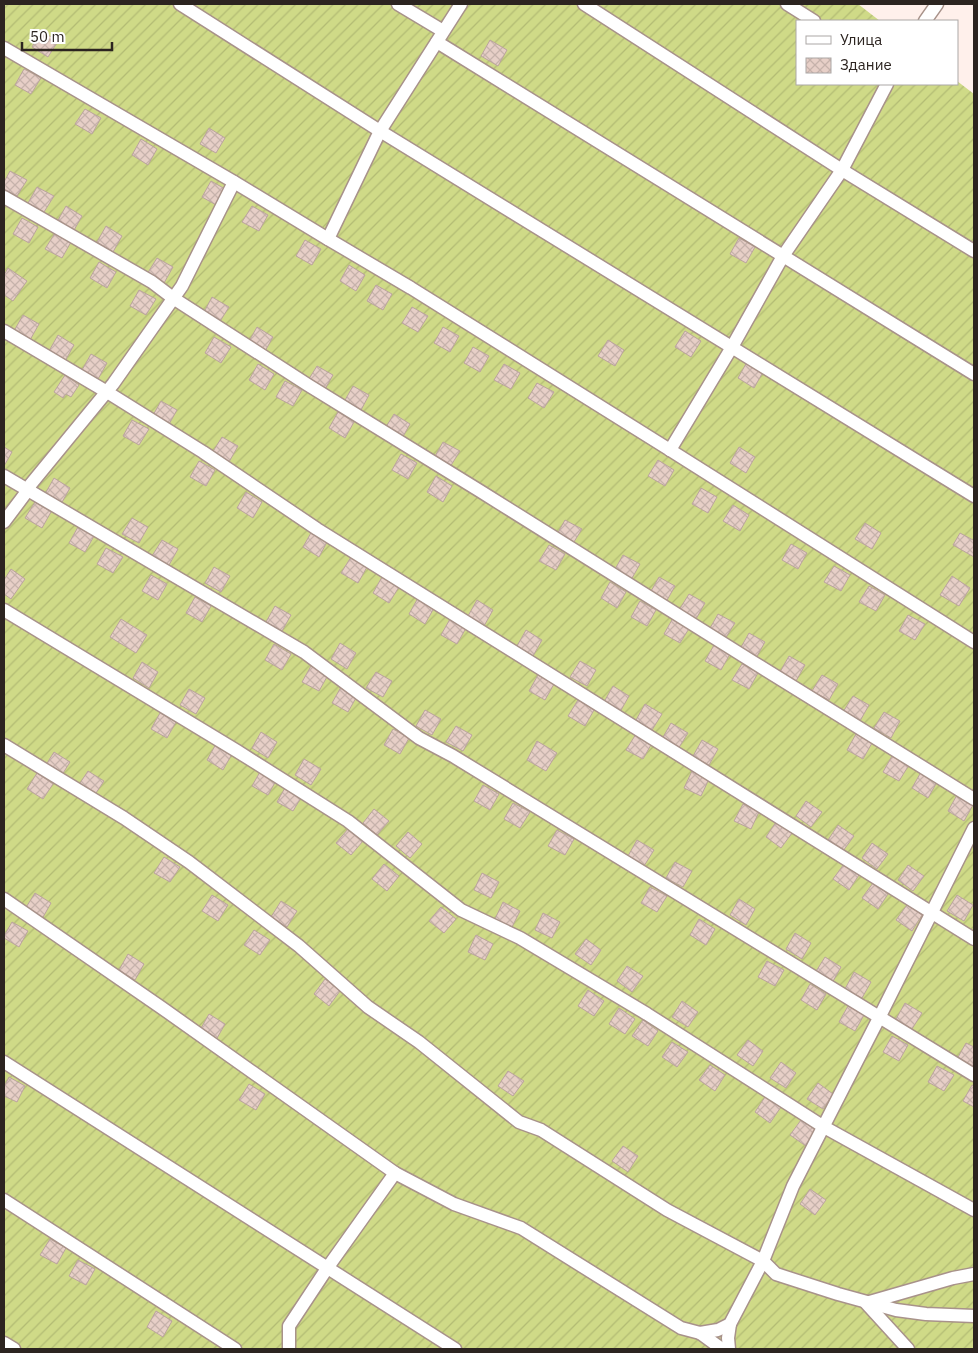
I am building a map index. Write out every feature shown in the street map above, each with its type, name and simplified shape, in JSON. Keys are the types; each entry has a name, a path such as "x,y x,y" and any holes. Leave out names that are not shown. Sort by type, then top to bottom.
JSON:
{"street":[{"path":"180,4 380,131 974,496"},
{"path":"398,4 440,36 783,256 974,374"},
{"path":"328,239 380,131 461,4"},
{"path":"584,4 842,170 974,251"},
{"path":"787,4 812,20"},
{"path":"926,20 937,4"},
{"path":"4,48 234,182 410,288 974,642"},
{"path":"670,450 732,347 783,256 842,170 886,85"},
{"path":"4,522 32,484 107,392 182,286 234,182"},
{"path":"4,197 152,282 173,298 308,385 480,490 974,799"},
{"path":"4,331 203,452 317,529 974,938"},
{"path":"4,476 304,652 419,738 453,756 974,1075"},
{"path":"4,610 229,746 348,821 461,910 529,943 647,1014 824,1127 974,1210"},
{"path":"4,745 124,818 189,862 299,946 368,1007 419,1042 519,1122 541,1130 667,1210 763,1261 776,1274 866,1303 896,1310 926,1314 974,1316"},
{"path":"729,1349 730,1324 763,1261 793,1186 974,828"},
{"path":"4,898 395,1173 454,1204 521,1228 681,1328 700,1333 722,1349"},
{"path":"4,1062 455,1349"},
{"path":"289,1349 289,1326 328,1267 395,1173"},
{"path":"4,1200 235,1349"},
{"path":"866,1303 953,1278 974,1274"},
{"path":"866,1303 908,1349"},
{"path":"700,1333 718,1330 730,1324"},
{"path":"4,1343 14,1349"}],"green space":[{"path":"4,4 858,4 879,20 796,20 796,85 958,85 958,82 974,94 974,1349 4,1349"}],"building":[{"path":"41,31 58,41 48,57 32,47"},
{"path":"490,40 507,50 498,66 481,56"},
{"path":"24,69 41,78 31,94 15,85"},
{"path":"85,109 101,118 92,134 75,124"},
{"path":"209,128 225,138 216,153 200,144"},
{"path":"141,139 157,149 148,165 132,155"},
{"path":"10,171 27,180 17,196 4,189 4,182"},
{"path":"211,181 227,190 218,206 202,197"},
{"path":"37,187 54,196 44,212 28,203"},
{"path":"66,206 82,216 73,232 57,222"},
{"path":"252,206 268,215 259,231 242,222"},
{"path":"22,218 38,227 29,243 13,234"},
{"path":"106,226 122,236 113,252 97,242"},
{"path":"55,233 71,242 62,258 45,249"},
{"path":"739,238 755,247 746,263 730,254"},
{"path":"305,240 321,249 312,265 296,256"},
{"path":"157,258 173,267 164,283 147,274"},
{"path":"99,262 116,272 107,288 90,278"},
{"path":"349,265 365,275 356,291 340,281"},
{"path":"8,268 27,281 13,301 4,295 4,275"},
{"path":"376,285 392,294 383,310 367,301"},
{"path":"139,290 156,299 146,315 130,306"},
{"path":"212,297 229,307 219,323 203,314"},
{"path":"412,307 428,316 418,332 402,323"},
{"path":"23,315 39,324 30,340 14,331"},
{"path":"257,327 273,337 264,353 248,343"},
{"path":"443,327 459,336 450,352 434,343"},
{"path":"685,331 701,341 691,357 675,347"},
{"path":"58,335 74,345 65,361 49,351"},
{"path":"214,337 231,347 221,363 205,353"},
{"path":"608,340 624,350 615,366 598,356"},
{"path":"473,347 489,356 480,372 464,363"},
{"path":"91,354 107,363 98,379 82,370"},
{"path":"747,362 763,372 754,388 738,378"},
{"path":"258,364 274,374 265,390 249,380"},
{"path":"504,364 520,373 511,389 494,380"},
{"path":"317,366 333,375 324,391 307,382"},
{"path":"65,375 79,385 71,397 66,394 63,398 54,392"},
{"path":"285,381 302,390 293,406 276,397"},
{"path":"537,383 554,392 544,408 528,398"},
{"path":"353,386 369,395 360,412 344,402"},
{"path":"161,401 177,410 168,426 152,417"},
{"path":"338,412 354,422 345,438 329,428"},
{"path":"394,414 410,424 401,440 384,430"},
{"path":"132,420 149,429 139,445 123,436"},
{"path":"222,437 238,446 229,462 212,453"},
{"path":"443,442 460,451 450,467 434,458"},
{"path":"4,447 12,452 4,466"},
{"path":"739,447 755,457 746,473 730,463"},
{"path":"401,454 417,463 408,479 392,470"},
{"path":"658,460 674,470 665,486 648,476"},
{"path":"199,461 215,470 206,486 190,477"},
{"path":"436,476 452,486 443,502 427,492"},
{"path":"54,478 70,488 61,504 45,494"},
{"path":"701,488 717,497 708,513 692,504"},
{"path":"246,492 262,502 253,518 237,508"},
{"path":"35,502 51,512 42,528 25,518"},
{"path":"733,505 749,515 740,531 723,521"},
{"path":"132,518 148,527 139,543 122,534"},
{"path":"565,520 582,529 572,545 556,536"},
{"path":"865,523 881,533 872,549 855,539"},
{"path":"78,527 94,536 85,552 69,543"},
{"path":"312,531 328,540 319,557 303,547"},
{"path":"960,533 973,540 974,538 974,557 953,545"},
{"path":"162,540 178,549 169,565 152,556"},
{"path":"791,544 807,553 798,569 782,560"},
{"path":"549,545 565,554 556,570 539,561"},
{"path":"106,548 123,557 113,573 97,564"},
{"path":"623,555 640,564 631,580 614,571"},
{"path":"351,557 367,567 358,583 341,573"},
{"path":"834,566 850,575 841,591 824,582"},
{"path":"214,567 230,576 221,592 205,583"},
{"path":"11,569 25,579 11,599 4,594 4,580"},
{"path":"151,575 167,584 158,600 142,591"},
{"path":"952,576 970,588 959,606 940,595"},
{"path":"382,577 399,587 389,603 373,593"},
{"path":"659,577 675,586 666,602 650,593"},
{"path":"610,582 626,592 617,608 601,598"},
{"path":"869,586 885,595 876,611 859,602"},
{"path":"689,594 705,603 696,619 679,610"},
{"path":"195,597 211,606 202,622 186,613"},
{"path":"418,598 434,608 425,624 409,614"},
{"path":"477,600 493,610 484,626 468,616"},
{"path":"640,601 656,610 647,626 631,617"},
{"path":"275,606 291,615 282,631 266,622"},
{"path":"718,614 735,623 725,639 709,630"},
{"path":"908,615 925,624 915,640 899,631"},
{"path":"673,618 690,627 680,643 664,634"},
{"path":"121,619 147,635 136,653 110,637"},
{"path":"450,619 466,628 457,644 441,635"},
{"path":"526,630 542,640 533,656 517,646"},
{"path":"749,633 765,642 756,658 740,649"},
{"path":"340,643 356,653 347,669 331,659"},
{"path":"274,644 291,654 282,670 265,660"},
{"path":"714,645 730,654 721,670 705,661"},
{"path":"789,656 805,665 796,681 780,672"},
{"path":"580,661 596,670 587,686 570,677"},
{"path":"142,662 158,672 149,688 133,678"},
{"path":"742,664 758,673 749,689 732,680"},
{"path":"311,666 328,675 319,691 302,682"},
{"path":"376,672 392,681 383,697 366,688"},
{"path":"538,675 554,684 545,700 529,691"},
{"path":"822,675 838,684 829,700 812,691"},
{"path":"613,686 629,696 620,712 604,702"},
{"path":"341,687 357,696 348,712 332,703"},
{"path":"189,689 205,698 196,714 180,705"},
{"path":"853,696 869,705 860,721 843,712"},
{"path":"578,700 594,710 585,726 568,716"},
{"path":"645,704 662,714 652,730 636,720"},
{"path":"425,710 441,719 432,735 416,726"},
{"path":"884,712 900,721 891,738 874,728"},
{"path":"160,713 176,722 167,738 151,729"},
{"path":"671,723 688,733 678,749 662,739"},
{"path":"456,726 472,735 463,751 446,742"},
{"path":"393,729 409,738 400,754 384,745"},
{"path":"261,732 277,742 268,758 252,748"},
{"path":"636,734 652,743 643,759 626,750"},
{"path":"856,734 872,743 863,759 847,750"},
{"path":"702,740 718,749 709,765 693,756"},
{"path":"537,741 557,753 546,771 527,760"},
{"path":"216,744 232,754 223,770 207,760"},
{"path":"54,752 70,762 60,778 44,768"},
{"path":"892,756 909,765 899,781 883,772"},
{"path":"304,759 321,769 311,785 295,775"},
{"path":"261,770 277,779 268,795 252,786"},
{"path":"88,771 104,781 94,796 78,786"},
{"path":"692,771 709,779 701,796 684,788"},
{"path":"921,772 937,782 928,798 912,788"},
{"path":"37,773 53,784 43,799 27,789"},
{"path":"483,785 499,794 490,810 474,801"},
{"path":"286,786 302,796 293,811 277,802"},
{"path":"957,795 973,805 964,821 948,811"},
{"path":"806,801 822,812 811,827 796,816"},
{"path":"513,803 530,812 520,828 504,819"},
{"path":"743,804 759,812 751,829 734,821"},
{"path":"374,809 389,821 377,835 363,823"},
{"path":"776,822 792,833 781,848 766,837"},
{"path":"838,825 854,836 843,851 828,840"},
{"path":"348,829 363,841 351,855 336,843"},
{"path":"557,830 574,839 565,855 548,846"},
{"path":"408,832 422,844 410,858 396,846"},
{"path":"637,840 654,850 644,866 628,856"},
{"path":"872,843 888,854 877,869 862,858"},
{"path":"164,857 180,867 170,882 154,873"},
{"path":"675,862 692,871 683,887 666,878"},
{"path":"384,864 399,876 387,891 372,879"},
{"path":"844,864 859,875 849,890 833,879"},
{"path":"908,865 924,876 913,891 898,880"},
{"path":"482,873 499,882 491,898 474,890"},
{"path":"873,883 888,894 878,909 862,898"},
{"path":"650,887 667,896 657,912 641,903"},
{"path":"35,893 51,903 42,919 25,909"},
{"path":"212,895 228,905 218,921 202,911"},
{"path":"957,895 973,905 964,921 947,911"},
{"path":"739,899 755,909 746,925 730,915"},
{"path":"281,901 297,911 287,927 271,917"},
{"path":"503,902 520,911 512,927 495,919"},
{"path":"907,905 922,915 912,931 896,920"},
{"path":"441,907 456,919 444,933 429,921"},
{"path":"543,913 560,922 552,938 535,930"},
{"path":"699,919 715,929 706,945 690,935"},
{"path":"12,922 28,931 19,947 4,938"},
{"path":"254,930 270,940 260,955 244,945"},
{"path":"795,933 811,943 802,959 786,949"},
{"path":"476,935 493,944 485,960 468,952"},
{"path":"586,939 601,950 591,965 575,954"},
{"path":"128,954 144,964 135,980 119,970"},
{"path":"825,957 841,967 832,983 815,973"},
{"path":"767,961 784,970 775,986 758,977"},
{"path":"627,966 643,976 632,992 617,981"},
{"path":"854,972 871,982 862,998 845,989"},
{"path":"325,979 340,991 329,1006 314,994"},
{"path":"810,984 826,994 817,1010 801,1000"},
{"path":"588,990 604,1001 594,1016 578,1006"},
{"path":"682,1001 698,1012 688,1027 672,1017"},
{"path":"905,1003 922,1013 912,1029 896,1019"},
{"path":"848,1006 864,1015 855,1031 839,1022"},
{"path":"619,1008 635,1019 625,1034 609,1024"},
{"path":"209,1014 225,1024 216,1040 200,1030"},
{"path":"643,1020 658,1031 648,1046 632,1036"},
{"path":"892,1036 908,1045 899,1061 883,1052"},
{"path":"748,1040 763,1051 753,1066 737,1055"},
{"path":"672,1042 688,1052 677,1067 662,1057"},
{"path":"966,1043 974,1047 973,1068 957,1059"},
{"path":"781,1062 796,1073 786,1088 770,1078"},
{"path":"710,1065 725,1075 715,1091 699,1080"},
{"path":"937,1066 954,1075 944,1091 928,1082"},
{"path":"508,1071 524,1081 513,1096 498,1086"},
{"path":"9,1077 25,1086 17,1102 4,1096 4,1087"},
{"path":"818,1083 833,1094 823,1109 807,1099"},
{"path":"249,1084 265,1094 256,1110 239,1100"},
{"path":"972,1085 974,1086 974,1107 963,1101"},
{"path":"765,1097 781,1107 770,1123 755,1112"},
{"path":"801,1120 816,1130 806,1146 790,1135"},
{"path":"623,1146 638,1156 628,1172 612,1161"},
{"path":"810,1189 826,1200 815,1215 800,1204"},
{"path":"50,1239 66,1248 57,1264 40,1255"},
{"path":"78,1260 95,1269 86,1285 69,1276"},
{"path":"156,1311 172,1321 163,1337 147,1327"}]}
